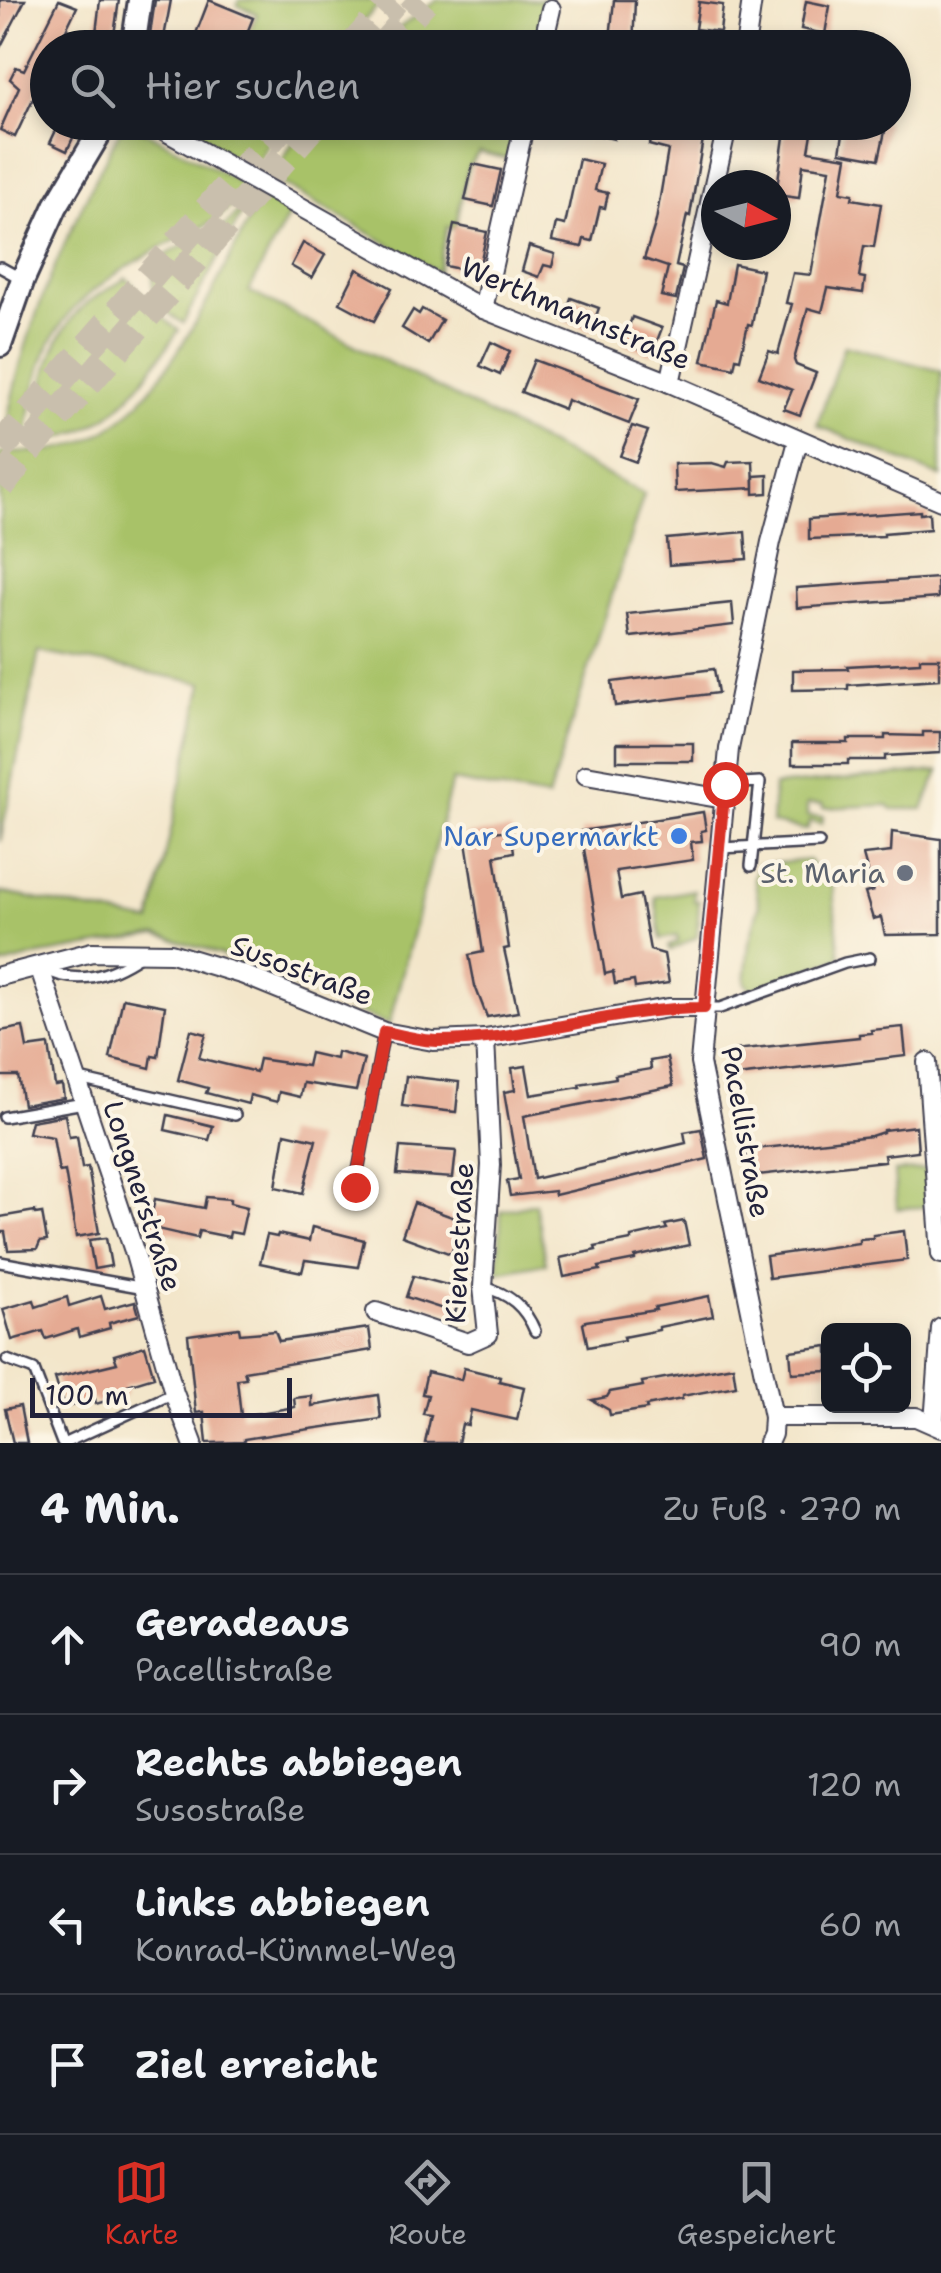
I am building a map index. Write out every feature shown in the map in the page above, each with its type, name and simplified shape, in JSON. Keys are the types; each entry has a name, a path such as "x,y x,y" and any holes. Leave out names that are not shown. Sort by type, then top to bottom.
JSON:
{"street":[{"path":"136,30 140,0"},
{"path":"748,30 752,0"},
{"path":"546,30 551,9"},
{"path":"0,345 56,206 95,140"},
{"name":"Werthmannstraße","path":"181,140 483,309 670,382 941,501"},
{"path":"483,309 521,140"},
{"path":"670,382 724,140"},
{"name":"Pacellistraße","path":"773,1417 700,1063 728,749 771,542 798,441"},
{"path":"586,775 725,792"},
{"name":"Susostraße","path":"0,976 92,952 171,952 229,970 384,1032 433,1041 485,1039 668,1008 704,1008"},
{"name":"Longnerstraße","path":"39,966 193,1443"},
{"name":"Kienestraße","path":"376,1312 468,1343 488,1334 483,1288 491,1165 485,1039"},
{"path":"927,1062 941,1254"},
{"path":"768,1443 773,1417 916,1417 938,1426 941,1328"}],"lane":[{"path":"0,267 23,280"},
{"path":"725,792 760,782 752,866"},
{"path":"718,847 819,843"},
{"path":"704,1008 720,1008 845,963 870,958"},
{"path":"355,1187 384,1032"},
{"path":"76,1079 235,1114"},
{"path":"4,1117 84,1102"},
{"path":"0,1262 145,1288"},
{"path":"483,1288 497,1290 512,1299 527,1312 535,1331"},
{"path":"8,1360 34,1370 63,1443 174,1393"}],"green space":[{"path":"239,0 383,0 356,30 250,30 257,14 237,5"},
{"path":"437,0 551,0 544,30 396,30"},
{"path":"115,140 161,140 246,186 217,219 129,266 81,301 50,343 32,398 27,434 6,428 37,312"},
{"path":"202,140 270,140 254,169"},
{"path":"294,140 518,140 513,160 479,152 468,167 455,229 447,227 438,272 272,178"},
{"path":"253,188 183,323 157,300 153,274 158,264 177,248 224,226"},
{"path":"262,194 291,211 249,291 644,494 548,798 452,781 389,1025 206,949 157,935 40,955 0,966 0,892 151,922 203,683 39,652 0,842 0,453 75,445 98,435 124,416 172,360 213,291"},
{"path":"126,278 179,330 136,389 105,418 63,437 37,441 43,386 62,333 86,304"},
{"path":"844,345 941,371 941,477 817,425"},
{"path":"939,771 923,809 892,809 888,805 823,808 823,804 807,804 807,816 823,817 822,824 810,821 807,830 772,823 774,786"},
{"path":"809,860 832,881 840,958 751,990 745,982 749,943 759,906 754,877 758,865"},
{"path":"694,890 694,901 699,901 697,937 671,950 669,946 678,941 677,936 661,939 655,897"},
{"path":"930,1169 933,1206 897,1209 894,1172"},
{"path":"535,1203 546,1263 498,1272 501,1211"}],"building":[{"path":"0,0 25,0 0,48"},
{"path":"59,0 77,7 66,30 44,30"},
{"path":"100,0 119,0 115,30 96,30"},
{"path":"155,0 171,0 165,30 151,30"},
{"path":"209,0 253,18 248,30 197,30"},
{"path":"614,0 635,0 634,30 611,30"},
{"path":"806,1 830,6 826,30 801,29"},
{"path":"699,2 723,5 720,30 695,29"},
{"path":"30,58 30,105 15,137 0,130 19,87 10,79 16,67 24,70"},
{"path":"51,140 72,140 67,151 50,143"},
{"path":"650,140 703,140 690,216 687,215 676,266 683,268 676,299 661,296 668,267 644,259 656,221 668,150 649,145"},
{"path":"784,140 811,140 809,151 847,157 841,192 853,194 852,199 881,204 874,247 864,246 859,277 865,278 863,293 828,288 822,312 808,308 794,360 796,365 816,373 800,415 784,409 792,390 759,377 769,351 778,354 792,304 786,303 793,273 811,275 830,169 803,165 799,198 791,197 791,170 779,170"},
{"path":"842,140 883,140 879,159 840,152"},
{"path":"579,159 601,164 595,190 608,193 605,208 600,207 592,241 584,239 582,247 552,241 556,223 565,225"},
{"path":"473,164 501,170 493,206 465,200"},
{"path":"454,225 487,232 478,273 445,266"},
{"path":"303,243 325,255 312,278 291,266"},
{"path":"529,246 555,254 552,267 544,265 539,277 522,271"},
{"path":"734,264 762,270 752,325 748,324 734,368 702,361 716,300 727,303"},
{"path":"357,269 392,288 374,321 340,303"},
{"path":"571,298 599,308 591,330 563,320"},
{"path":"422,309 442,320 428,344 402,328 413,310 419,314"},
{"path":"632,317 662,328 652,354 623,343"},
{"path":"491,342 510,351 500,375 480,366"},
{"path":"534,360 639,399 629,424 567,400 564,409 521,392"},
{"path":"632,426 648,431 636,462 620,456"},
{"path":"753,461 754,488 675,492 674,464 712,463 726,467 728,462"},
{"path":"768,475 768,493 754,494 754,476"},
{"path":"929,513 930,529 884,536 809,539 809,519"},
{"path":"745,532 747,559 669,565 667,539"},
{"path":"937,578 938,598 797,608 796,588"},
{"path":"732,603 734,625 630,637 627,614"},
{"path":"920,658 939,658 939,679 848,685 848,689 793,690 793,670 848,669 847,666 920,662"},
{"path":"714,669 718,693 615,706 612,682"},
{"path":"923,732 940,732 940,753 848,760 848,764 792,764 792,743 848,743 848,739 885,739 885,735 923,736"},
{"path":"617,743 693,743 693,761 617,761"},
{"path":"703,812 706,830 701,831 702,841 691,842 693,860 616,871 621,899 640,895 650,950 664,954 669,983 635,988 634,981 615,984 613,972 605,974 581,831"},
{"path":"511,830 514,852 495,856 509,948 504,949 518,1012 487,1017 469,955 483,952 465,835"},
{"name":"St. Maria","path":"892,832 941,839 941,934 885,935 881,917 873,919 865,893 873,891 863,855 891,852"},
{"path":"123,998 165,1006 158,1057 152,1056 150,1068 110,1058"},
{"path":"23,1027 27,1048 49,1045 55,1086 62,1085 64,1098 23,1105 18,1076 0,1076 0,1031"},
{"path":"903,1027 906,1056 736,1076 734,1050 859,1037 872,1033 871,1030"},
{"path":"191,1030 206,1034 199,1058 256,1072 259,1059 307,1066 310,1053 336,1059 337,1052 364,1059 356,1091 303,1083 300,1097 279,1092 277,1102 250,1095 248,1104 206,1093 208,1088 178,1080"},
{"path":"667,1058 673,1086 524,1116 534,1179 686,1143 684,1132 701,1129 707,1159 555,1195 554,1191 510,1196 507,1181 519,1179 504,1092 515,1090 512,1068 526,1066 531,1095 651,1069 650,1061"},
{"path":"406,1076 459,1082 456,1112 402,1106"},
{"path":"65,1115 69,1137 77,1136 82,1168 88,1167 99,1233 76,1237 65,1171 59,1172 53,1137 28,1133 31,1121"},
{"path":"168,1115 213,1126 209,1140 165,1130"},
{"path":"916,1126 918,1151 884,1155 885,1161 748,1176 746,1150 871,1136 883,1130"},
{"path":"285,1133 316,1140 303,1193 276,1187"},
{"path":"400,1147 456,1151 453,1178 397,1174"},
{"path":"206,1197 230,1199 230,1203 247,1207 241,1234 230,1232 229,1237 199,1231 197,1238 149,1227 155,1199 204,1208"},
{"path":"414,1203 463,1221 451,1254 402,1236"},
{"path":"42,1213 47,1241 40,1242 37,1249 8,1250 5,1232 0,1232 0,1217"},
{"path":"684,1221 689,1245 564,1277 560,1258 631,1240"},
{"path":"312,1227 364,1240 358,1267 305,1260 302,1272 260,1263 267,1235 309,1241"},
{"path":"904,1231 907,1260 769,1278 766,1256 859,1243 859,1239 873,1235"},
{"path":"106,1238 111,1266 94,1269 89,1240"},
{"path":"413,1276 463,1289 455,1313 406,1297"},
{"path":"101,1296 105,1309 135,1301 139,1315 79,1337 77,1329 46,1339 43,1331 12,1340 3,1309 34,1300 36,1307 67,1297 69,1306"},
{"path":"709,1296 713,1316 588,1347 583,1324 586,1321 656,1310 655,1307"},
{"path":"239,1328 240,1334 275,1331 279,1341 369,1328 372,1350 244,1371 246,1378 237,1379 241,1416 295,1407 294,1398 312,1396 312,1406 378,1395 381,1419 244,1442 207,1443 204,1412 196,1413 188,1335"},
{"path":"145,1346 154,1377 124,1386 126,1395 64,1408 55,1378 117,1363 114,1355"},
{"path":"821,1347 821,1371 792,1373 790,1351"},
{"path":"733,1366 736,1386 682,1396 646,1406 647,1409 610,1415 609,1410 592,1400 643,1386 642,1382"},
{"path":"464,1368 524,1387 517,1420 471,1410 468,1425 462,1424 458,1443 425,1443 431,1415 423,1414 428,1395 422,1394 427,1372 461,1380"},
{"path":"20,1406 27,1443 13,1443 5,1409"}],"tunnel":[{"path":"368,30 394,0"},
{"path":"398,30 424,0"},
{"path":"0,448 269,140"},
{"path":"0,486 299,140"}],"place":[{"name":"Nar Supermarkt","path":"679,836"},
{"name":"St. Maria","path":"905,873"}],"route":[{"path":"355,1187 384,1032 433,1041 485,1039 668,1008 704,1008 725,784"}]}
